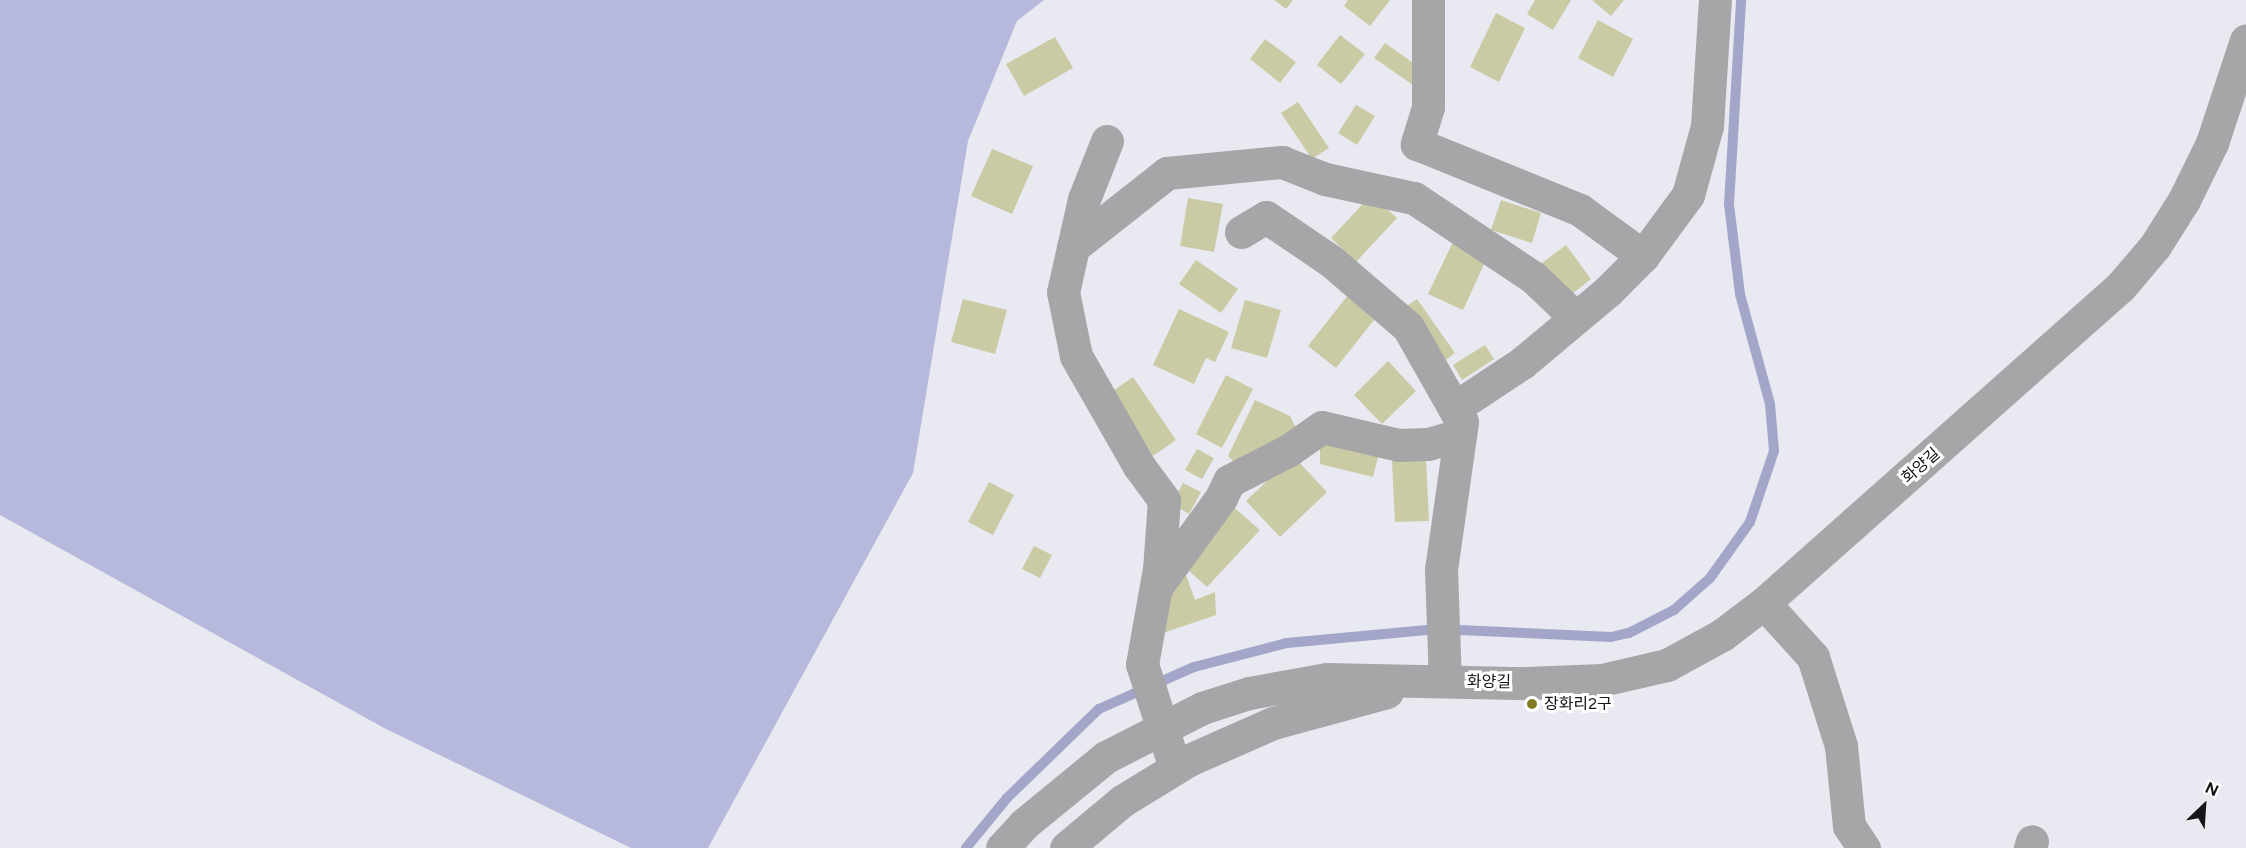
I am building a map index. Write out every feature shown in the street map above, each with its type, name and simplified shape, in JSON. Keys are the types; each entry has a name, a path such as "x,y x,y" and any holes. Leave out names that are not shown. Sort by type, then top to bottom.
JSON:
{"street":[{"path":"1428,0 1428,107 1417,144 1580,210 1643,256"},
{"path":"1156,587 1221,498 1229,481 1289,450 1322,428 1399,445 1428,444 1457,422 1576,318 1643,256 1688,195 1707,126 1715,0"},
{"name":"화양길","path":"1002,848 1078,778 1157,718 1284,685 1327,679 1526,683 1638,674 1695,653 1764,603 2121,286 2155,246 2184,200 2212,143 2246,40"},
{"path":"1107,141 1084,199 1063,292 1077,356 1139,466 1164,500 1156,587 1142,664 1157,718 1175,768"},
{"path":"1073,247 1167,173 1282,162 1325,179 1414,198 1533,277 1576,318"},
{"path":"1241,232 1266,217 1331,261 1408,327 1457,422 1441,568 1445,681"},
{"path":"1764,603 1813,657 1840,746 1849,826 1864,848"},
{"name":"화양길","path":"1066,848 1122,801 1175,768 1273,723 1369,695 1445,681"}],"shaded area":[{"path":"0,0 1044,0 1017,21 968,141 913,473 708,848 631,848 384,728 0,515"}],"building":[{"path":"1274,0 1293,0 1286,9"},
{"path":"1348,0 1390,0 1370,26 1344,6"},
{"path":"1535,0 1571,0 1553,30 1527,14"},
{"path":"1592,0 1624,0 1611,16"},
{"path":"1496,13 1525,28 1499,82 1470,67"},
{"path":"1598,20 1633,39 1613,77 1578,58"},
{"path":"1340,35 1365,54 1341,84 1317,65"},
{"path":"1055,37 1073,68 1024,96 1006,64"},
{"path":"1265,39 1296,62 1280,83 1250,59"},
{"path":"1385,43 1423,70 1413,85 1374,58"},
{"path":"1298,102 1329,148 1312,159 1281,113"},
{"path":"1356,105 1375,116 1357,145 1338,133"},
{"path":"992,149 1033,166 1012,214 971,196"},
{"path":"1371,195 1397,218 1356,262 1331,238"},
{"path":"1188,198 1223,204 1214,252 1180,246"},
{"path":"1501,200 1541,213 1532,243 1491,230"},
{"path":"1453,242 1487,258 1463,310 1428,294"},
{"path":"1566,245 1591,279 1568,297 1542,263"},
{"path":"1196,260 1238,289 1221,313 1179,284"},
{"path":"1348,295 1377,316 1336,368 1308,346"},
{"path":"963,299 1007,310 995,354 951,342"},
{"path":"1417,299 1455,353 1440,364 1402,309"},
{"path":"1245,300 1281,310 1267,358 1231,348"},
{"path":"1179,309 1229,332 1215,362 1206,358 1194,384 1153,365"},
{"path":"1485,345 1494,359 1462,380 1453,365"},
{"path":"1388,361 1416,391 1382,424 1354,395"},
{"path":"1226,375 1253,389 1222,448 1196,434"},
{"path":"1133,377 1176,440 1153,456 1110,393"},
{"path":"1255,400 1290,416 1299,434 1238,466 1228,456"},
{"path":"1320,439 1379,453 1373,477 1320,464"},
{"path":"1197,449 1214,458 1202,479 1185,470"},
{"path":"1293,456 1327,492 1280,537 1246,501"},
{"path":"1426,459 1429,521 1395,522 1392,461"},
{"path":"989,482 1014,495 993,535 968,522"},
{"path":"1183,483 1201,492 1189,514 1172,504"},
{"path":"1231,505 1260,530 1207,587 1179,562"},
{"path":"1034,546 1052,555 1040,578 1022,569"},
{"path":"1186,575 1195,600 1215,592 1216,615 1154,636 1161,593"}],"waterway":[{"path":"966,848 1007,798 1099,709 1194,667 1287,643 1437,629 1611,637 1629,633 1674,610 1710,578 1750,522 1774,451 1770,404 1740,294 1729,204 1741,0"}],"place":[{"name":"장화리2구","path":"1532,704"}]}
